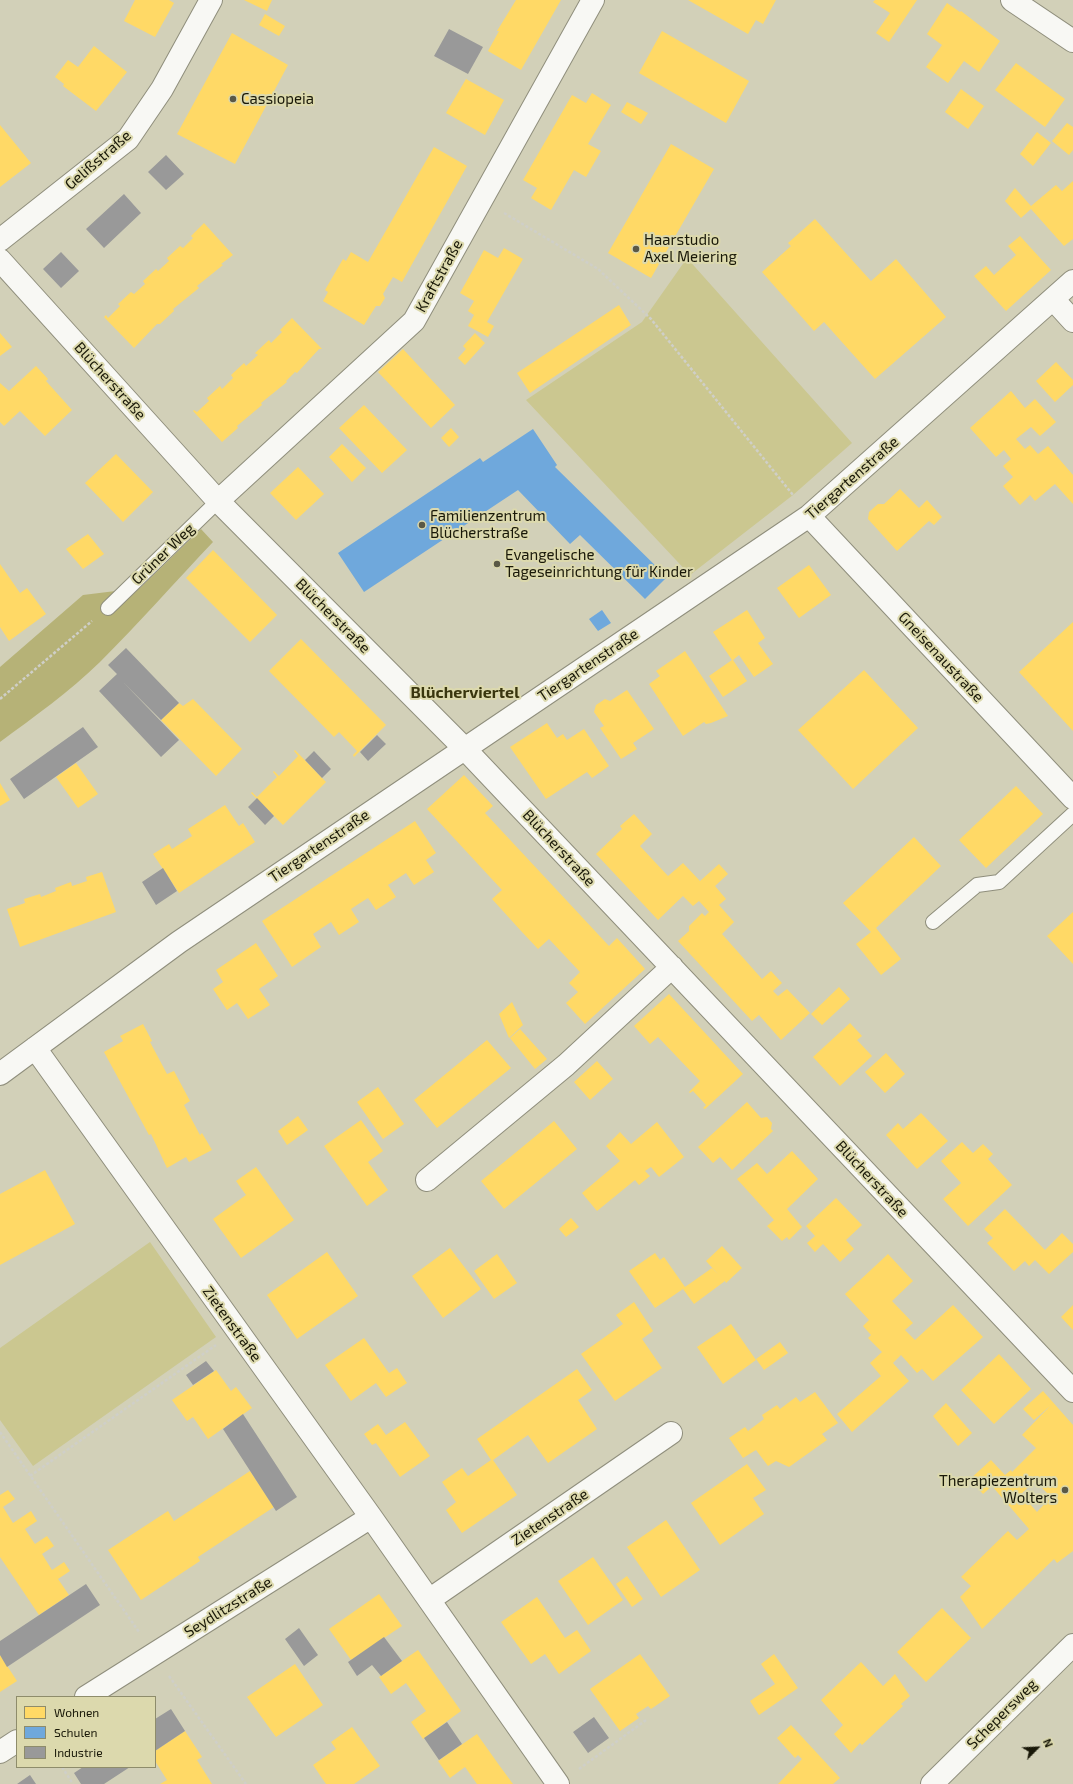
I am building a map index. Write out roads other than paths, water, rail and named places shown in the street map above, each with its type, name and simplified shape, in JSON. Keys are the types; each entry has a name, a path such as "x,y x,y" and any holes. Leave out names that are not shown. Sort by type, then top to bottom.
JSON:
{"street":[{"name":"Gelißstraße","path":"0,240 128,139 162,89 211,0"},
{"name":"Kraftstraße","path":"218,501 414,321 593,0"},
{"path":"1012,0 1073,41"},
{"name":"Blücherstraße","path":"0,260 218,501 464,748 1073,1391"},
{"name":"Tiergartenstraße","path":"0,1074 179,942 464,748 810,516 1073,281"},
{"path":"1053,300 1073,321"},
{"name":"Gneisenaustraße","path":"810,516 1073,798"},
{"path":"427,1180 566,1065 672,967"},
{"name":"Zietenstraße","path":"35,1048 371,1517 558,1784"},
{"name":"Zietenstraße","path":"429,1600 671,1433"},
{"name":"Seydlitzstraße","path":"88,1696 371,1517"},
{"name":"Schepersweg","path":"932,1784 1073,1645"},
{"path":"0,1752 16,1742"}],"lane":[{"name":"Grüner Weg","path":"108,608 218,501"},
{"path":"933,922 977,885 999,882 1073,814"}],"place":[{"name":"Cassiopeia","path":"233,99"},
{"name":"Haarstudio Axel Meiering","path":"636,249"},
{"name":"Familienzentrum Blücherstraße","path":"422,525"},
{"name":"Evangelische Tageseinrichtung für Kinder","path":"497,564"},
{"name":"Therapiezentrum Wolters","path":"1065,1490"}],"district":[{"name":"Blücherviertel","path":"465,693"}]}
